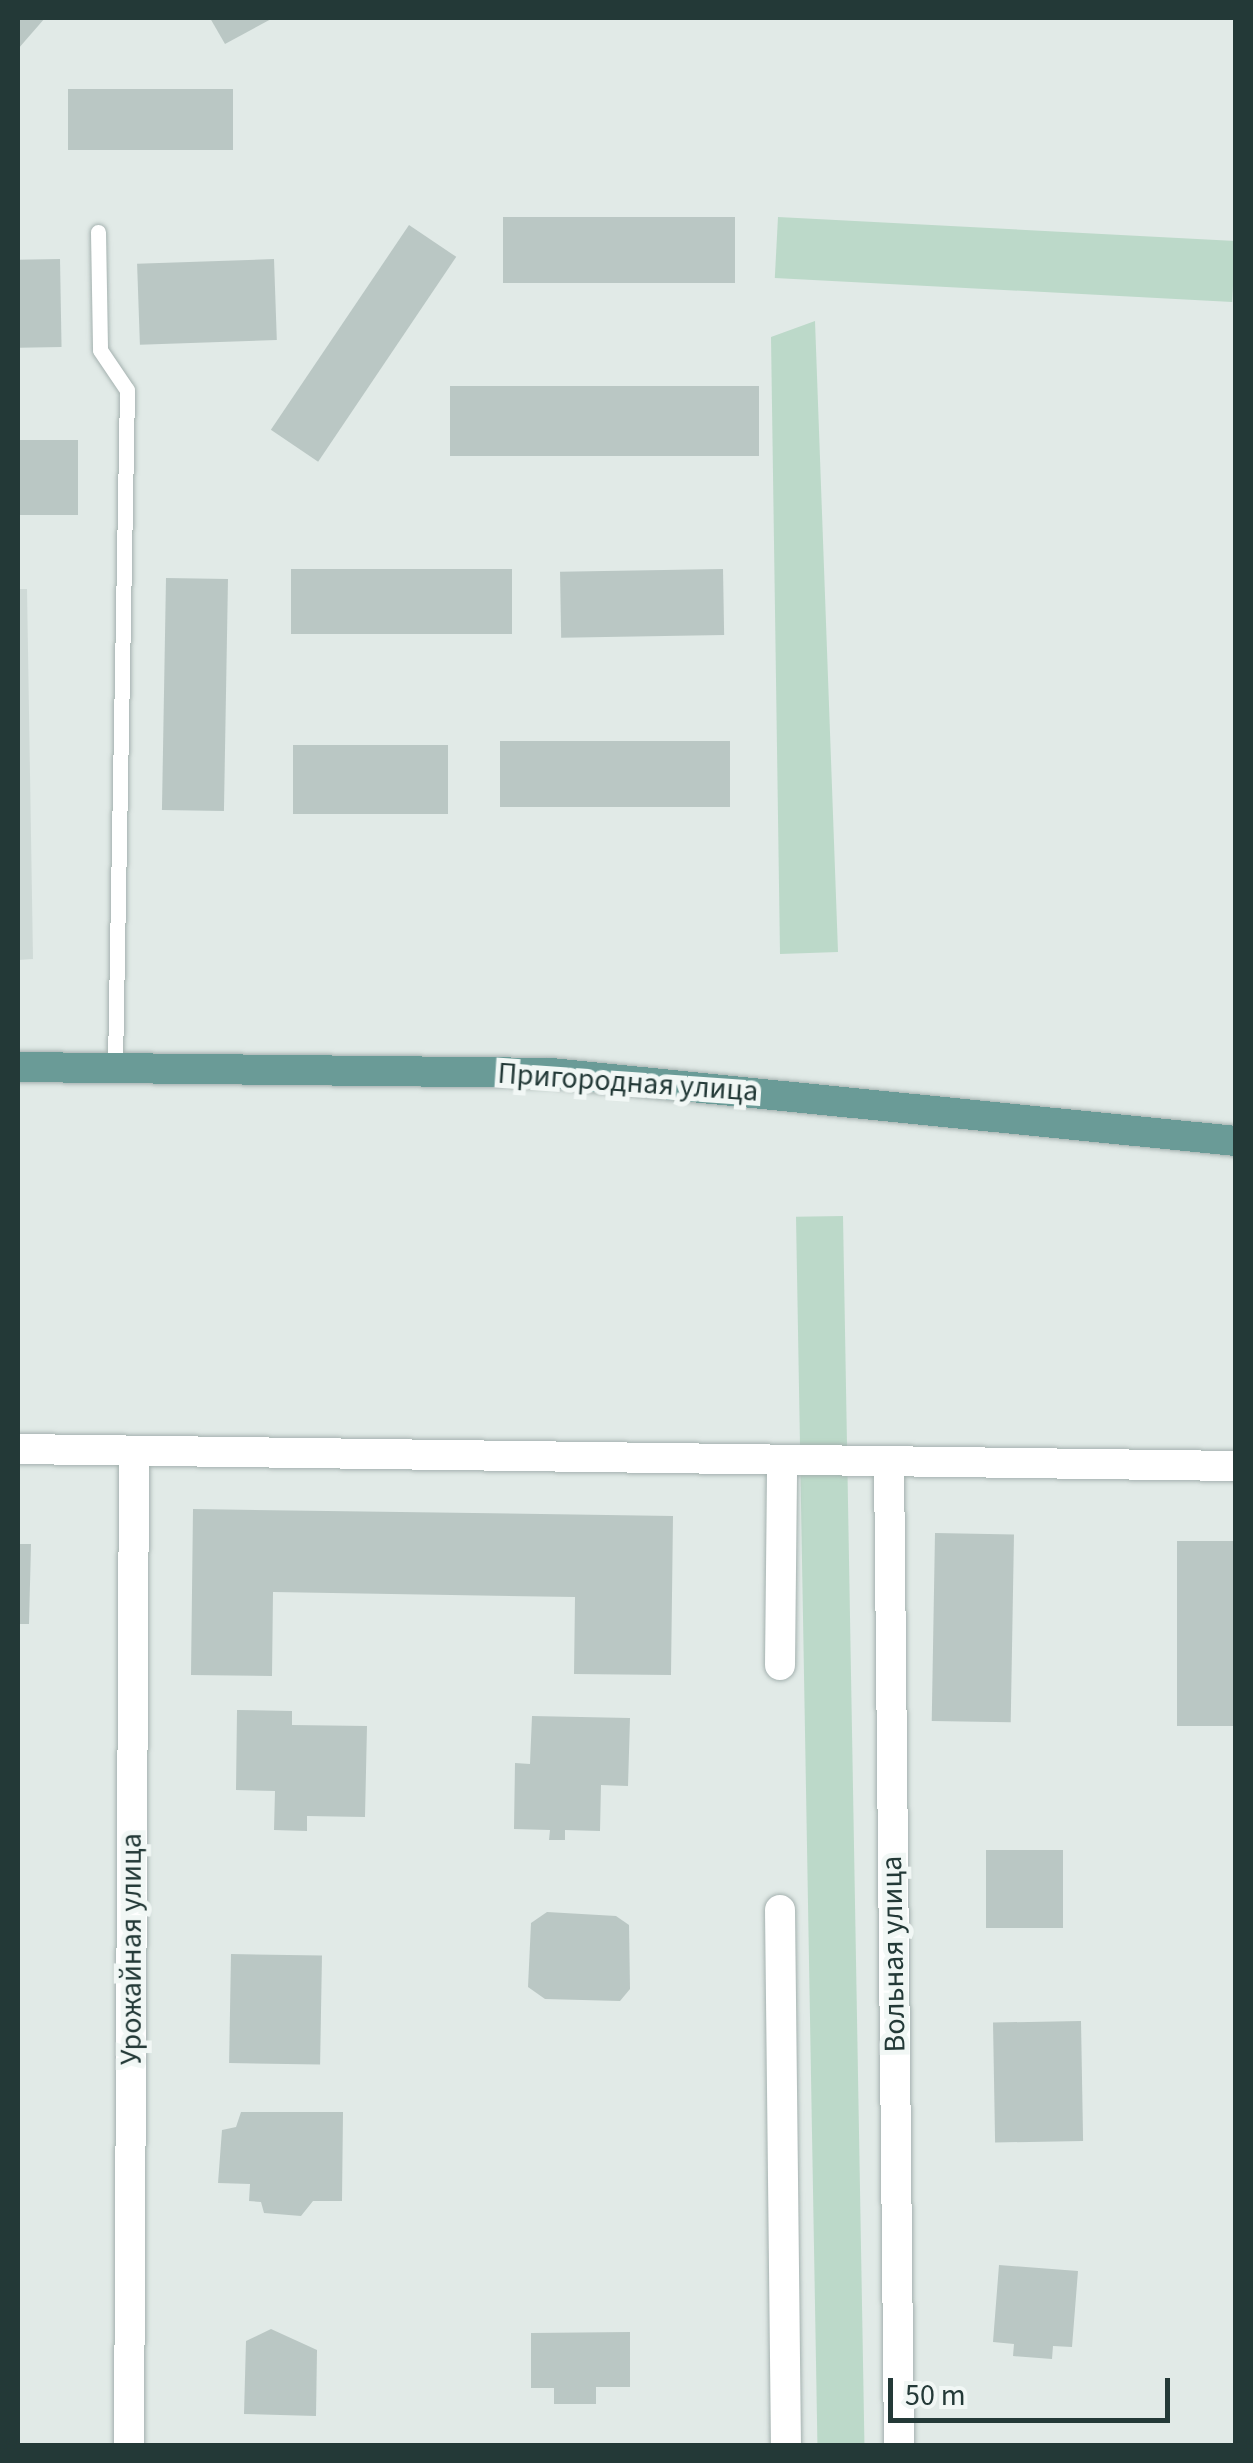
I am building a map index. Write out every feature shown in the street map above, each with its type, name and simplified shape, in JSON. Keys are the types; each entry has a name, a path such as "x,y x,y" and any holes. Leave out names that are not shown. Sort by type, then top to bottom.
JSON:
{"main road":[{"name":"Пригородная улица","path":"18,1068 115,1065 552,1073 1236,1141"}],"street":[{"path":"18,1449 1236,1466"},
{"name":"Урожайная улица","path":"130,2446 134,1453"},
{"path":"780,1665 782,1461"},
{"name":"Вольная улица","path":"889,1462 899,2446"},
{"path":"780,1910 786,2446"}],"lane":[{"path":"98,232 100,350 127,390 115,1065"}],"shaded area":[{"path":"18,589 27,589 33,959 18,960"}],"green space":[{"path":"778,217 1235,241 1232,302 775,278"},
{"path":"815,321 838,952 780,954 771,337"},
{"path":"843,1216 864,2446 817,2446 796,1217"}],"building":[{"path":"18,18 45,18 18,49"},
{"path":"210,18 273,18 225,44"},
{"path":"68,89 233,89 233,150 68,150"},
{"path":"503,217 735,217 735,283 503,283"},
{"path":"409,225 456,257 318,462 271,430"},
{"path":"60,259 62,347 20,348 18,260"},
{"path":"274,259 277,340 140,345 137,264"},
{"path":"450,386 759,386 759,456 450,456"},
{"path":"18,440 78,440 78,515 18,515"},
{"path":"291,569 512,569 512,634 291,634"},
{"path":"723,569 724,635 561,638 560,572"},
{"path":"166,578 228,579 224,811 162,810"},
{"path":"500,741 730,741 730,807 500,807"},
{"path":"293,745 448,745 448,814 293,814"},
{"path":"193,1509 673,1516 671,1675 574,1674 575,1597 273,1592 272,1676 191,1675"},
{"path":"935,1533 1014,1534 1011,1722 932,1721"},
{"path":"1177,1541 1236,1541 1236,1726 1177,1726"},
{"path":"18,1544 31,1544 29,1624 18,1624"},
{"path":"237,1710 292,1711 292,1725 367,1726 365,1817 307,1816 307,1831 274,1830 275,1791 236,1790"},
{"path":"532,1716 630,1718 628,1786 601,1785 600,1831 565,1830 565,1840 549,1840 550,1830 514,1829 515,1763 530,1764"},
{"path":"986,1850 1063,1850 1063,1928 986,1928"},
{"path":"547,1912 616,1916 629,1925 630,1989 620,2001 545,1999 528,1987 531,1923"},
{"path":"231,1954 322,1956 320,2065 229,2063"},
{"path":"1081,2021 1083,2141 995,2143 993,2023"},
{"path":"241,2112 343,2112 342,2201 313,2201 301,2216 264,2213 261,2202 249,2201 250,2184 218,2183 222,2130 236,2127"},
{"path":"999,2265 1078,2271 1072,2347 1053,2346 1052,2359 1013,2356 1014,2344 993,2342"},
{"path":"271,2329 317,2350 316,2416 244,2414 246,2341"},
{"path":"630,2332 630,2387 596,2387 596,2404 554,2404 554,2388 531,2388 531,2333"}]}
